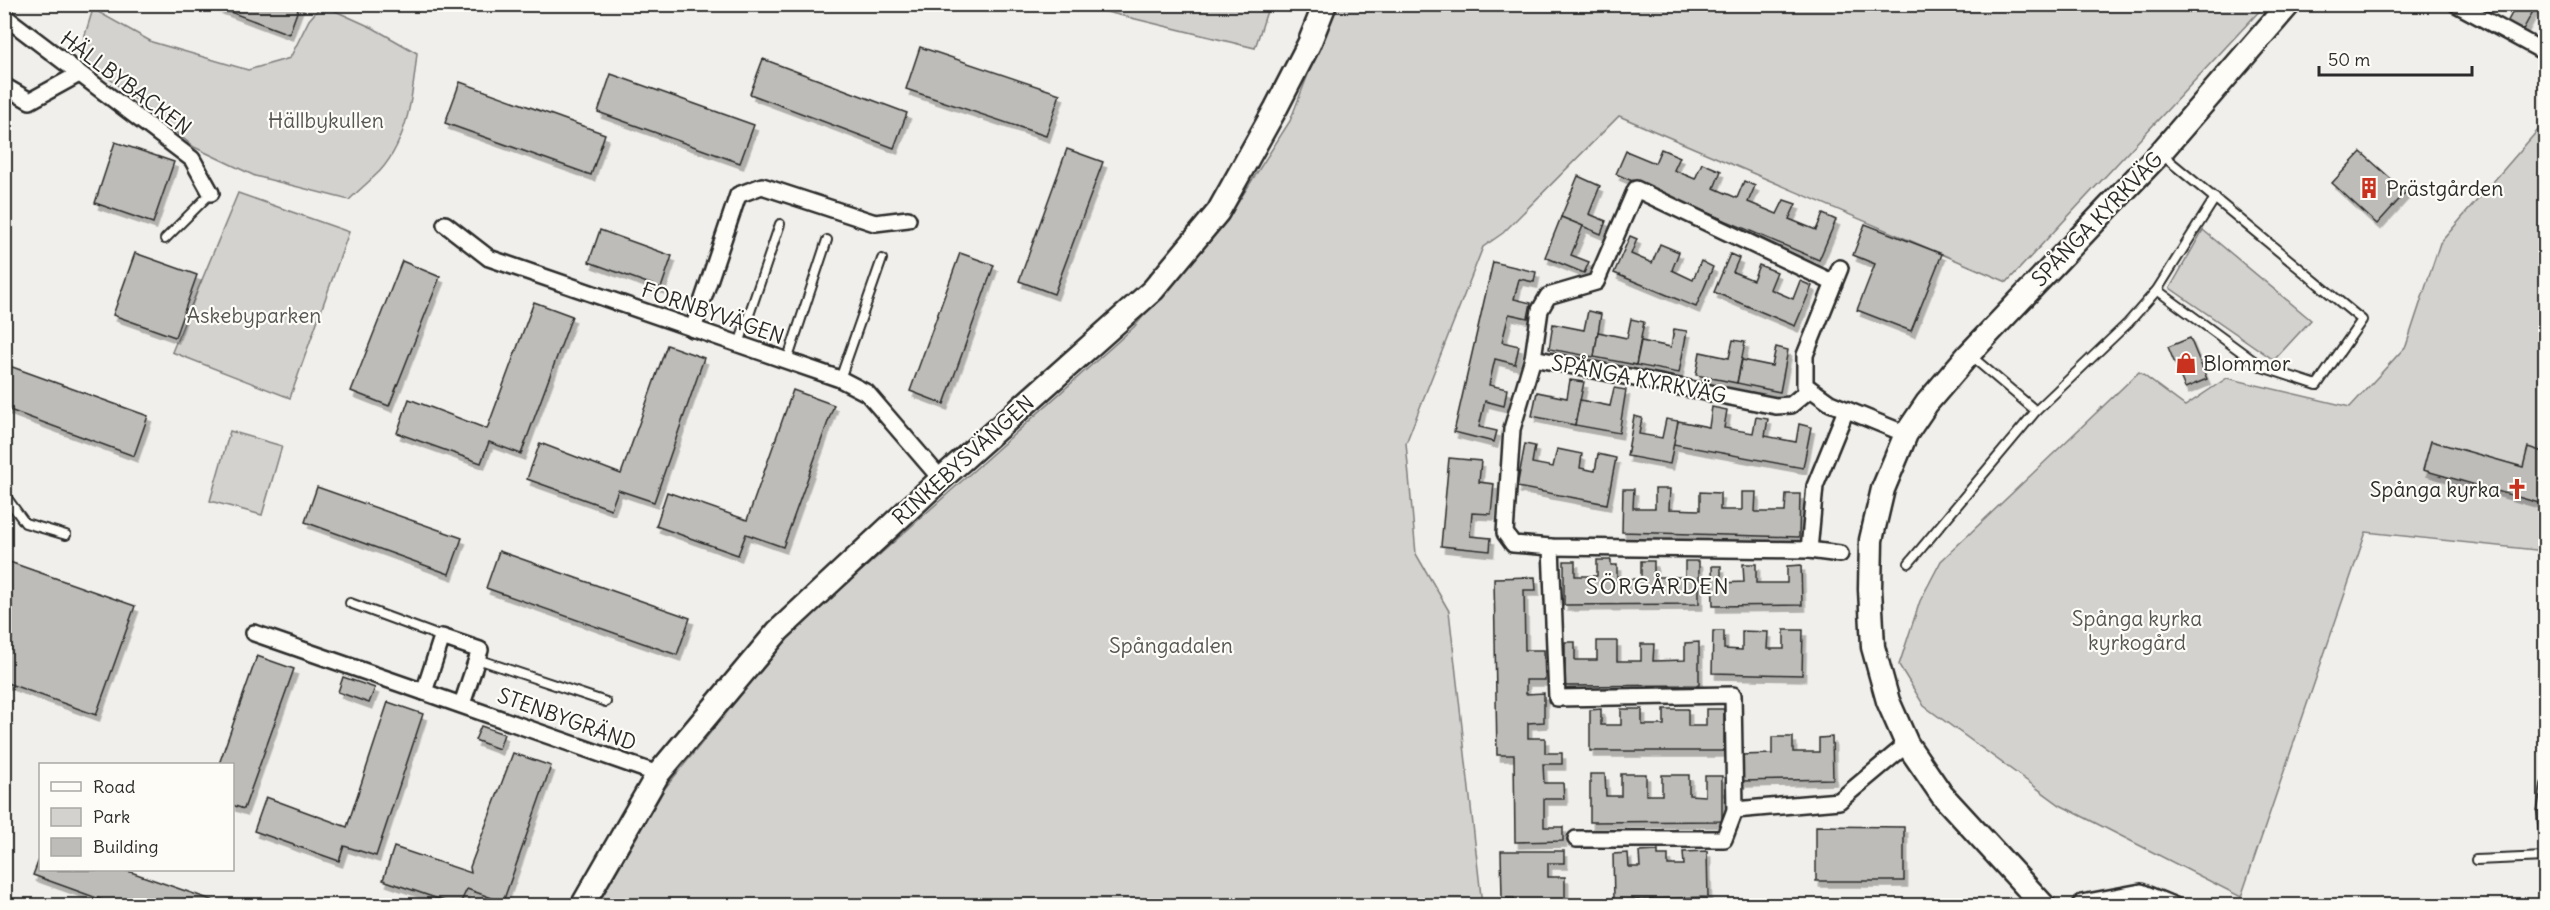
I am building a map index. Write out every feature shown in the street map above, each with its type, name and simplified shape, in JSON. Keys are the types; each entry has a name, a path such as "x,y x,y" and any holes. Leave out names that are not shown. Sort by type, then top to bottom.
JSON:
{"street":[{"path":"4,9 6,4"},
{"name":"RINKEBYSVÄNGEN","path":"582,906 658,774 778,631 941,479 1154,290 1218,212 1309,44 1325,4"},
{"name":"SPÅNGA KYRKVÄG","path":"2044,906 1942,795 1906,744 1887,701 1873,647 1870,589 1872,540 1883,489 1906,434 1927,403 1969,354 2160,153 2289,4"},
{"path":"2456,4 2546,53"},
{"name":"HÄLLBYBACKEN","path":"4,16 192,159 212,193"},
{"path":"4,86 30,101 79,74"},
{"path":"693,329 738,195 762,186 875,223 908,219"},
{"name":"SPÅNGA KYRKVÄG","path":"1834,283 1636,189 1596,282 1548,296 1540,309 1533,358 1512,429 1505,533 1513,544 1551,547 1809,550 1840,554"},
{"name":"FORNBYVÄGEN","path":"445,224 489,258 840,379 867,393 941,479"},
{"path":"1840,268 1805,355 1805,385 1830,403 1906,434"},
{"name":"SPÅNGA KYRKVÄG","path":"1533,358 1776,406 1791,405 1810,389"},
{"path":"1809,550 1815,486 1846,410"},
{"path":"1551,547 1557,698 1733,695 1735,810 1724,839 1576,839"},
{"name":"STENBYGRÄND","path":"254,633 658,774"},
{"path":"424,692 442,637 480,650 462,704"},
{"path":"1735,810 1839,801 1906,744"},
{"path":"2079,906 2082,903 2141,892 2175,906"}],"lane":[{"path":"2157,290 2262,366 2317,385 2362,320 2160,153"},
{"path":"165,239 212,193"},
{"path":"1909,563 2036,411 2128,323 2157,290 2215,198"},
{"path":"739,345 780,224"},
{"path":"787,362 827,240"},
{"path":"840,379 882,259"},
{"path":"1969,354 2036,411"},
{"path":"4,494 26,523 66,535"},
{"path":"350,603 442,637"},
{"path":"477,659 606,702"},
{"path":"2476,860 2545,860 2541,813 2546,785"}],"green space":[{"path":"1269,4 1255,48 1078,5"},
{"name":"Hällbykullen","path":"322,5 373,28 417,53 408,115 397,145 380,171 349,200 255,176 194,147 79,54 93,9 152,42 248,70 290,58 309,20"},
{"name":"Spångadalen","path":"1335,5 2265,5 2007,282 1619,116 1503,233 1483,247 1406,443 1416,554 1449,611 1482,905 597,906 665,788 791,634 1134,327 1228,218 1290,121"},
{"name":"Spånga kyrka kyrkogård","path":"2545,122 2545,551 2366,532 2241,897 2060,805 1924,706 1899,665 1920,601 1941,561 2139,372 2185,406 2227,378 2350,407 2406,346 2440,243"},
{"name":"Askebyparken","path":"238,193 349,232 290,398 172,352"},
{"path":"2203,230 2311,320 2274,360 2170,288"},
{"path":"230,431 282,446 262,515 210,501"}],"building":[{"path":"209,4 300,4 289,34"},
{"path":"2517,4 2537,4 2519,37 2504,28"},
{"path":"920,47 1060,94 1046,136 906,89"},
{"path":"763,59 907,113 894,148 750,94"},
{"path":"611,74 754,125 740,163 598,112"},
{"path":"460,82 605,134 591,175 445,123"},
{"path":"115,142 174,162 153,223 95,203"},
{"path":"1067,149 1103,162 1054,294 1019,281"},
{"path":"1661,149 1680,157 1674,170 1695,179 1702,163 1721,171 1714,188 1737,198 1744,181 1755,186 1748,202 1777,214 1784,200 1796,204 1789,219 1816,230 1823,214 1836,220 1819,260 1616,174 1626,151 1655,163"},
{"name":"Prästgården","path":"2361,152 2406,192 2377,224 2332,183"},
{"path":"1578,176 1600,186 1589,214 1606,221 1601,234 1561,217"},
{"path":"1561,217 1583,226 1571,255 1589,262 1584,273 1545,257"},
{"path":"1865,224 1942,254 1911,331 1857,310 1875,264 1853,255"},
{"path":"600,230 672,256 661,288 589,262"},
{"path":"1630,236 1637,239 1631,254 1652,263 1660,244 1679,252 1672,270 1693,280 1701,261 1713,267 1696,307 1614,273"},
{"path":"135,253 197,275 175,337 113,315"},
{"path":"960,253 994,265 944,404 910,391"},
{"path":"1730,254 1739,258 1733,272 1753,280 1759,265 1777,272 1770,289 1793,299 1800,281 1812,286 1795,326 1714,292"},
{"path":"402,261 440,277 389,406 351,391"},
{"path":"1493,262 1536,272 1534,282 1519,279 1514,299 1531,303 1528,318 1509,314 1502,342 1519,346 1515,364 1495,359 1489,385 1507,389 1504,406 1485,401 1479,427 1497,431 1494,442 1454,432"},
{"path":"534,302 572,316 521,454 489,442 481,463 397,433 409,399 487,429"},
{"path":"1588,311 1601,314 1594,357 1549,349 1553,324 1584,330"},
{"path":"1631,319 1644,322 1636,365 1594,357 1598,332 1627,338"},
{"path":"1674,329 1687,331 1679,373 1636,365 1641,341 1671,347"},
{"path":"2190,338 2207,379 2185,388 2168,347"},
{"path":"1733,340 1745,342 1737,383 1696,375 1700,352 1729,358"},
{"path":"667,345 704,358 654,502 618,490 611,509 527,479 540,443 621,474"},
{"path":"1776,347 1788,350 1780,392 1737,383 1742,360 1772,366"},
{"path":"4,364 148,416 134,456 4,408"},
{"path":"1570,380 1584,382 1575,425 1532,416 1537,392 1567,398"},
{"path":"1614,388 1626,390 1619,433 1575,425 1580,400 1610,406"},
{"path":"793,390 834,405 783,547 746,534 738,555 656,526 667,492 747,520"},
{"path":"1712,407 1727,410 1724,428 1753,433 1756,417 1768,419 1765,436 1796,442 1799,424 1811,427 1803,468 1673,444 1678,421 1709,427"},
{"path":"1634,416 1642,418 1639,434 1662,438 1666,419 1678,421 1670,464 1627,456"},
{"name":"Spånga kyrka","path":"2431,441 2523,467 2528,447 2546,453 2546,505 2423,470"},
{"path":"1525,444 1535,446 1532,463 1553,467 1557,449 1582,454 1580,468 1595,471 1598,454 1616,458 1607,504 1517,487"},
{"path":"1449,458 1481,461 1479,482 1494,484 1491,514 1472,513 1470,536 1491,538 1490,551 1441,546"},
{"path":"317,487 462,538 449,574 305,522"},
{"path":"1623,489 1634,489 1633,508 1655,508 1655,489 1670,489 1669,509 1700,510 1700,492 1720,493 1720,510 1742,510 1742,492 1756,492 1755,512 1785,512 1786,494 1800,494 1799,537 1622,532"},
{"path":"499,551 690,618 677,655 486,588"},
{"path":"4,560 135,606 96,715 4,682"},
{"path":"1597,560 1611,560 1611,565 1617,565 1617,579 1641,579 1641,561 1654,561 1654,577 1685,577 1685,561 1699,561 1699,604 1564,605 1564,561 1575,561 1575,576 1597,576"},
{"path":"1743,564 1756,564 1756,583 1787,583 1787,566 1801,565 1802,605 1713,606 1712,566 1721,566 1721,583 1744,582"},
{"path":"1535,577 1536,590 1524,590 1525,650 1544,650 1545,680 1526,680 1526,694 1544,693 1544,722 1528,723 1528,738 1545,738 1545,753 1562,753 1562,764 1543,764 1544,783 1563,783 1564,799 1544,799 1544,827 1563,827 1563,841 1515,842 1514,755 1497,755 1494,578"},
{"path":"1784,630 1803,630 1802,675 1712,673 1713,631 1724,631 1724,649 1742,650 1742,631 1768,632 1767,649 1784,649"},
{"path":"1597,641 1617,641 1617,661 1641,661 1641,644 1654,644 1653,661 1685,660 1685,643 1699,642 1699,685 1565,686 1565,642 1575,642 1575,660 1597,660"},
{"path":"257,656 294,669 244,809 234,806 234,763 219,763"},
{"path":"343,677 375,688 369,703 338,692"},
{"path":"388,702 423,714 376,856 344,846 339,861 254,831 266,797 347,827"},
{"path":"1601,709 1601,725 1621,725 1621,709 1642,709 1642,725 1664,725 1664,709 1688,709 1688,726 1706,726 1706,709 1724,709 1724,751 1590,751 1590,710"},
{"path":"481,726 504,734 499,749 475,740"},
{"path":"1772,737 1793,737 1793,752 1819,752 1819,738 1832,737 1833,779 1742,781 1741,755 1772,754"},
{"path":"513,753 551,766 503,902 467,889 459,906 383,880 394,847 471,873 470,867"},
{"path":"1590,774 1605,774 1606,796 1621,796 1621,774 1646,774 1646,795 1662,795 1662,775 1689,775 1689,795 1705,796 1705,776 1722,776 1722,821 1590,822"},
{"path":"1816,826 1904,827 1904,881 1816,881"},
{"path":"1501,851 1564,851 1564,863 1548,863 1548,877 1565,877 1565,906 1514,906 1514,898 1502,898"},
{"path":"1658,851 1658,855 1668,855 1668,865 1684,865 1683,852 1707,851 1708,897 1614,900 1613,854 1628,853 1629,867 1640,867 1639,852"},
{"path":"39,860 39,871 128,871 229,906 119,906 33,875"}],"place":[{"name":"Prästgården","path":"2369,188"},
{"name":"Blommor","path":"2186,363"},
{"name":"Spånga kyrka","path":"2517,489"}],"district":[{"name":"SÖRGÅRDEN","path":"1658,586"}]}
